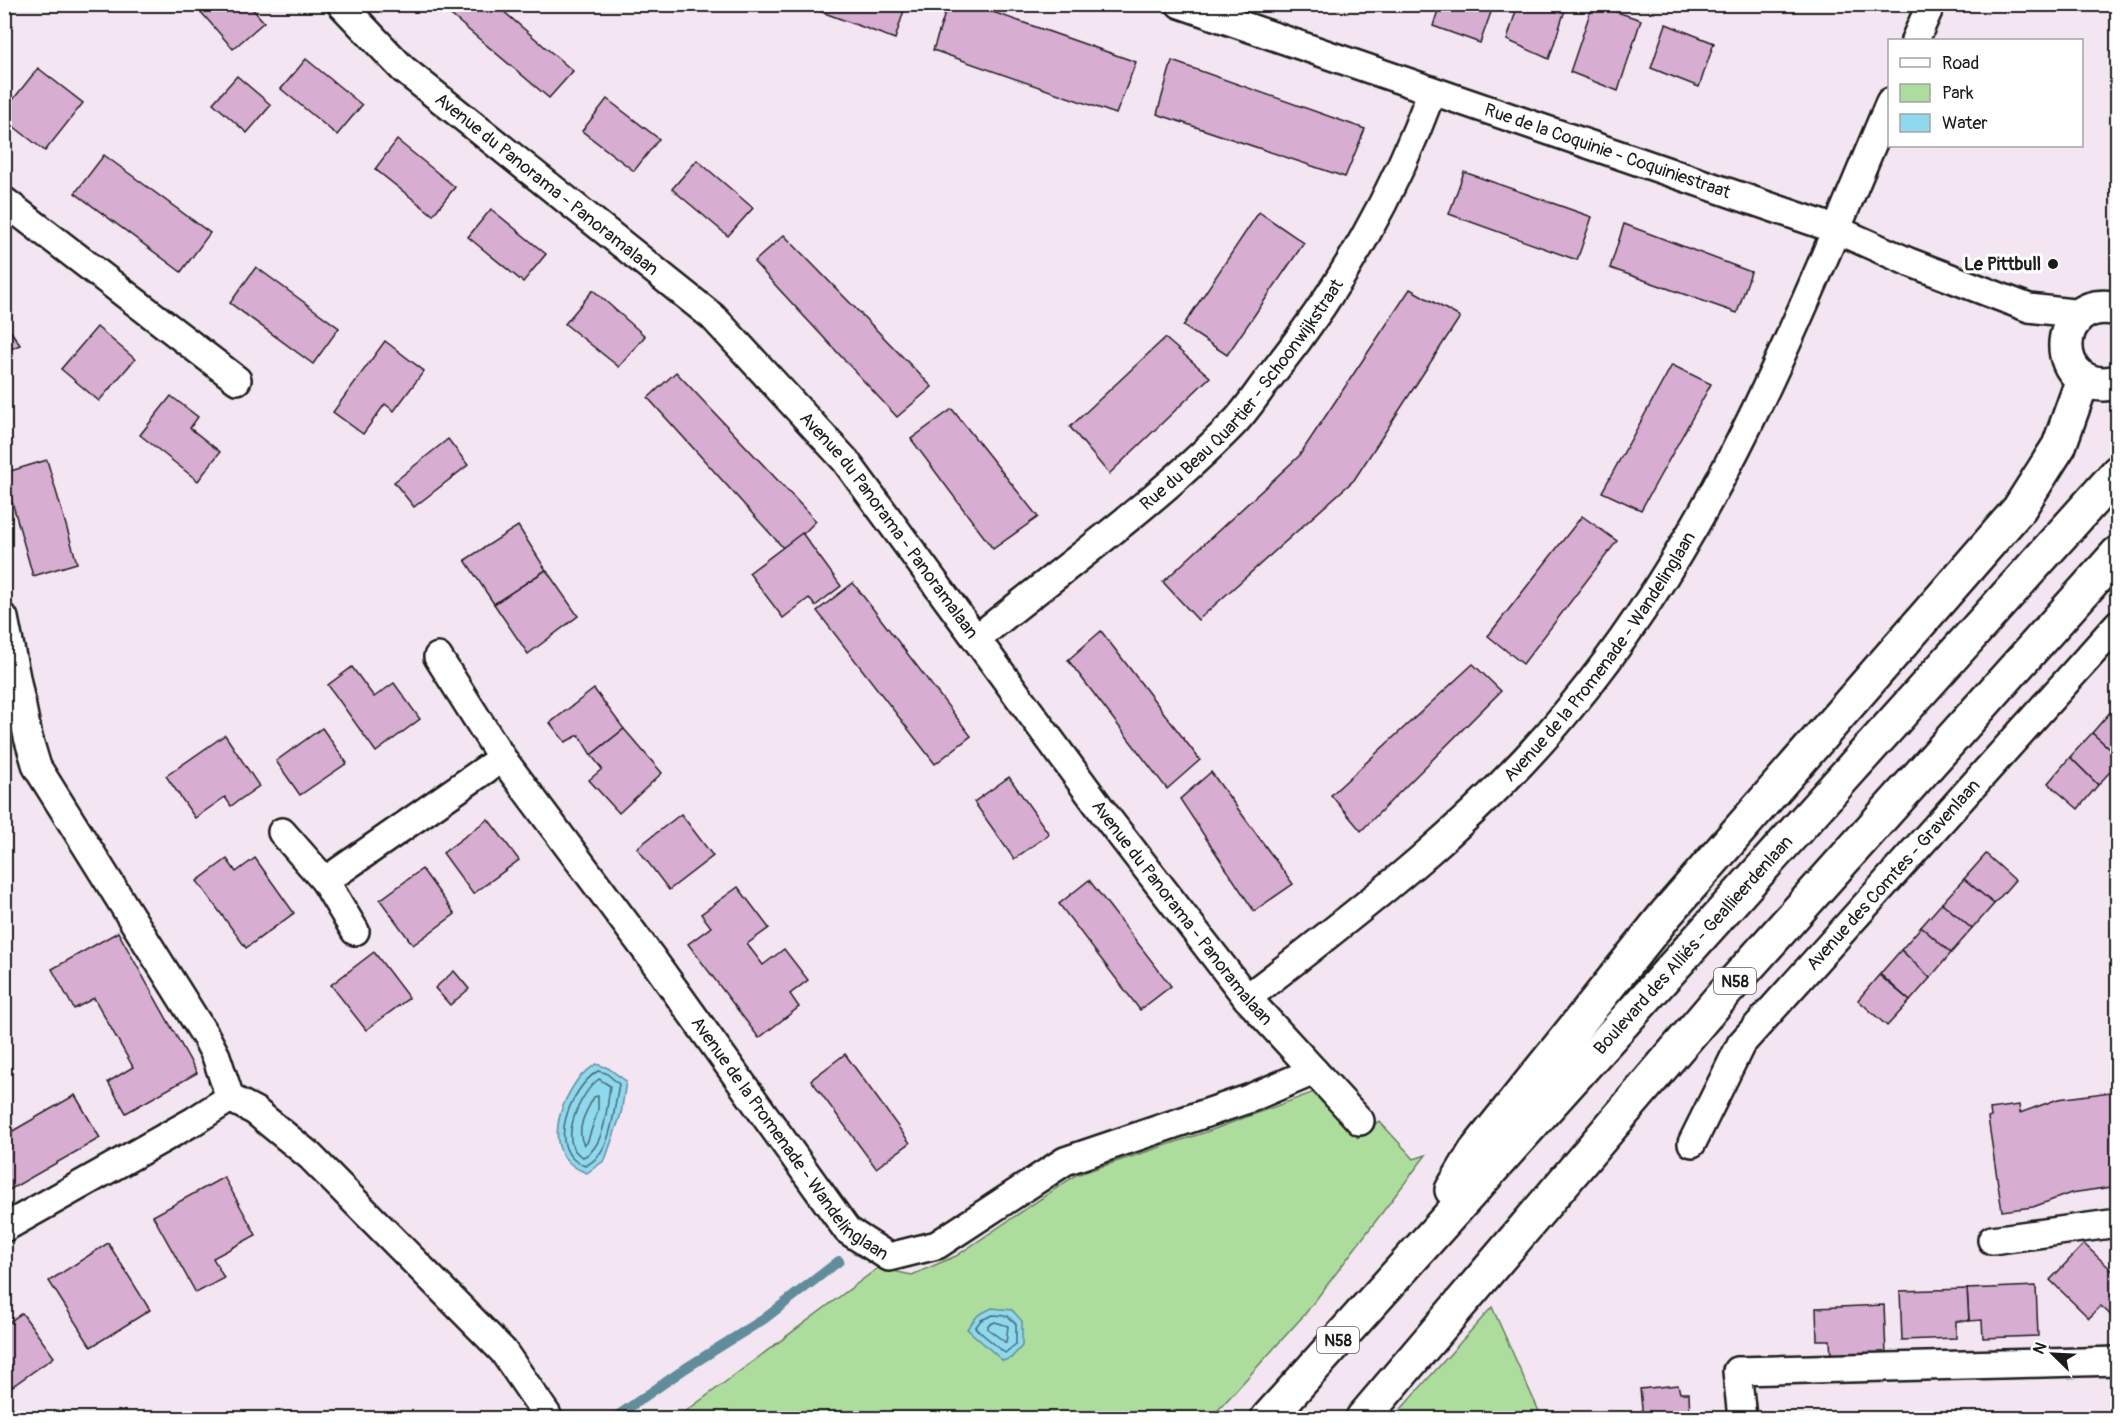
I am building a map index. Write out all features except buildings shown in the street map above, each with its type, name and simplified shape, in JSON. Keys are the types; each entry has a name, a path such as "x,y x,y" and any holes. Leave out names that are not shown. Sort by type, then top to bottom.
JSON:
{"main road":[{"name":"Rue de la Coquinie - Coquiniestraat","path":"2081,314 2092,308 2105,306 2118,309"},
{"path":"2065,347 2069,327 2081,314"},
{"name":"Rue de la Coquinie - Coquiniestraat","path":"2065,347 2073,370 2083,379"},
{"path":"1407,1262 1475,1152 1618,970 2019,509 2059,446 2083,379 2106,385 2118,382"},
{"name":"Boulevard des Alliés - Geallieerdenlaan","path":"1268,1419 2118,472"},
{"name":"N58","path":"1363,1419 1728,989 2118,553"}],"street":[{"name":"Avenue du Panorama - Panoramalaan","path":"341,4 403,69 713,316 845,460 1109,820 1248,998 1360,1121"},
{"name":"Rue de la Coquinie - Coquiniestraat","path":"1180,4 1835,229 1909,262 2029,308 2081,314"},
{"path":"1915,39 1931,4"},
{"name":"Rue du Beau Quartier - Schoonwijkstraat","path":"976,639 1148,500 1234,423 1304,333 1355,257 1409,154 1432,91"},
{"name":"Avenue de la Promenade - Wandelinglaan","path":"1248,998 1360,910 1456,826 1530,753 1569,710 1613,653 1658,587 1725,474 1788,342 1888,107"},
{"path":"4,201 237,380"},
{"name":"Rue de la Coquinie - Coquiniestraat","path":"2029,308 2065,347"},
{"path":"4,618 28,737 37,767 211,1046 230,1098 255,1111 310,1156 503,1352 547,1415"},
{"name":"Avenue des Comtes - Gravenlaan","path":"1692,1143 1742,1044 2118,624"},
{"name":"Avenue de la Promenade - Wandelinglaan","path":"438,657 502,758 651,957 847,1230 889,1257 937,1245 1065,1161 1248,1099 1314,1071"},
{"path":"325,881 502,758"},
{"path":"282,832 325,881 355,931"},
{"path":"4,1228 194,1121 230,1098"},
{"path":"1992,1240 2118,1223"},
{"path":"1742,1419 1737,1371 2118,1361"}],"green space":[{"path":"1314,1092 1358,1138 1379,1121 1414,1159 1426,1155 1305,1314 1211,1418 677,1418 878,1268 912,1275 956,1256 1076,1175 1209,1131"},
{"path":"1492,1307 1542,1418 1393,1418"}],"water":[{"path":"596,1064 608,1068 626,1081 621,1114 605,1160 587,1173 573,1166 564,1156 557,1132 559,1118 570,1091 580,1077"},
{"path":"992,1308 1012,1310 1022,1321 1022,1346 1011,1358 1003,1361 967,1329 978,1315"}],"waterway":[{"path":"614,1418 686,1368 764,1319 839,1261"}],"place":[{"name":"Le Pittbull","path":"2053,264"}]}
